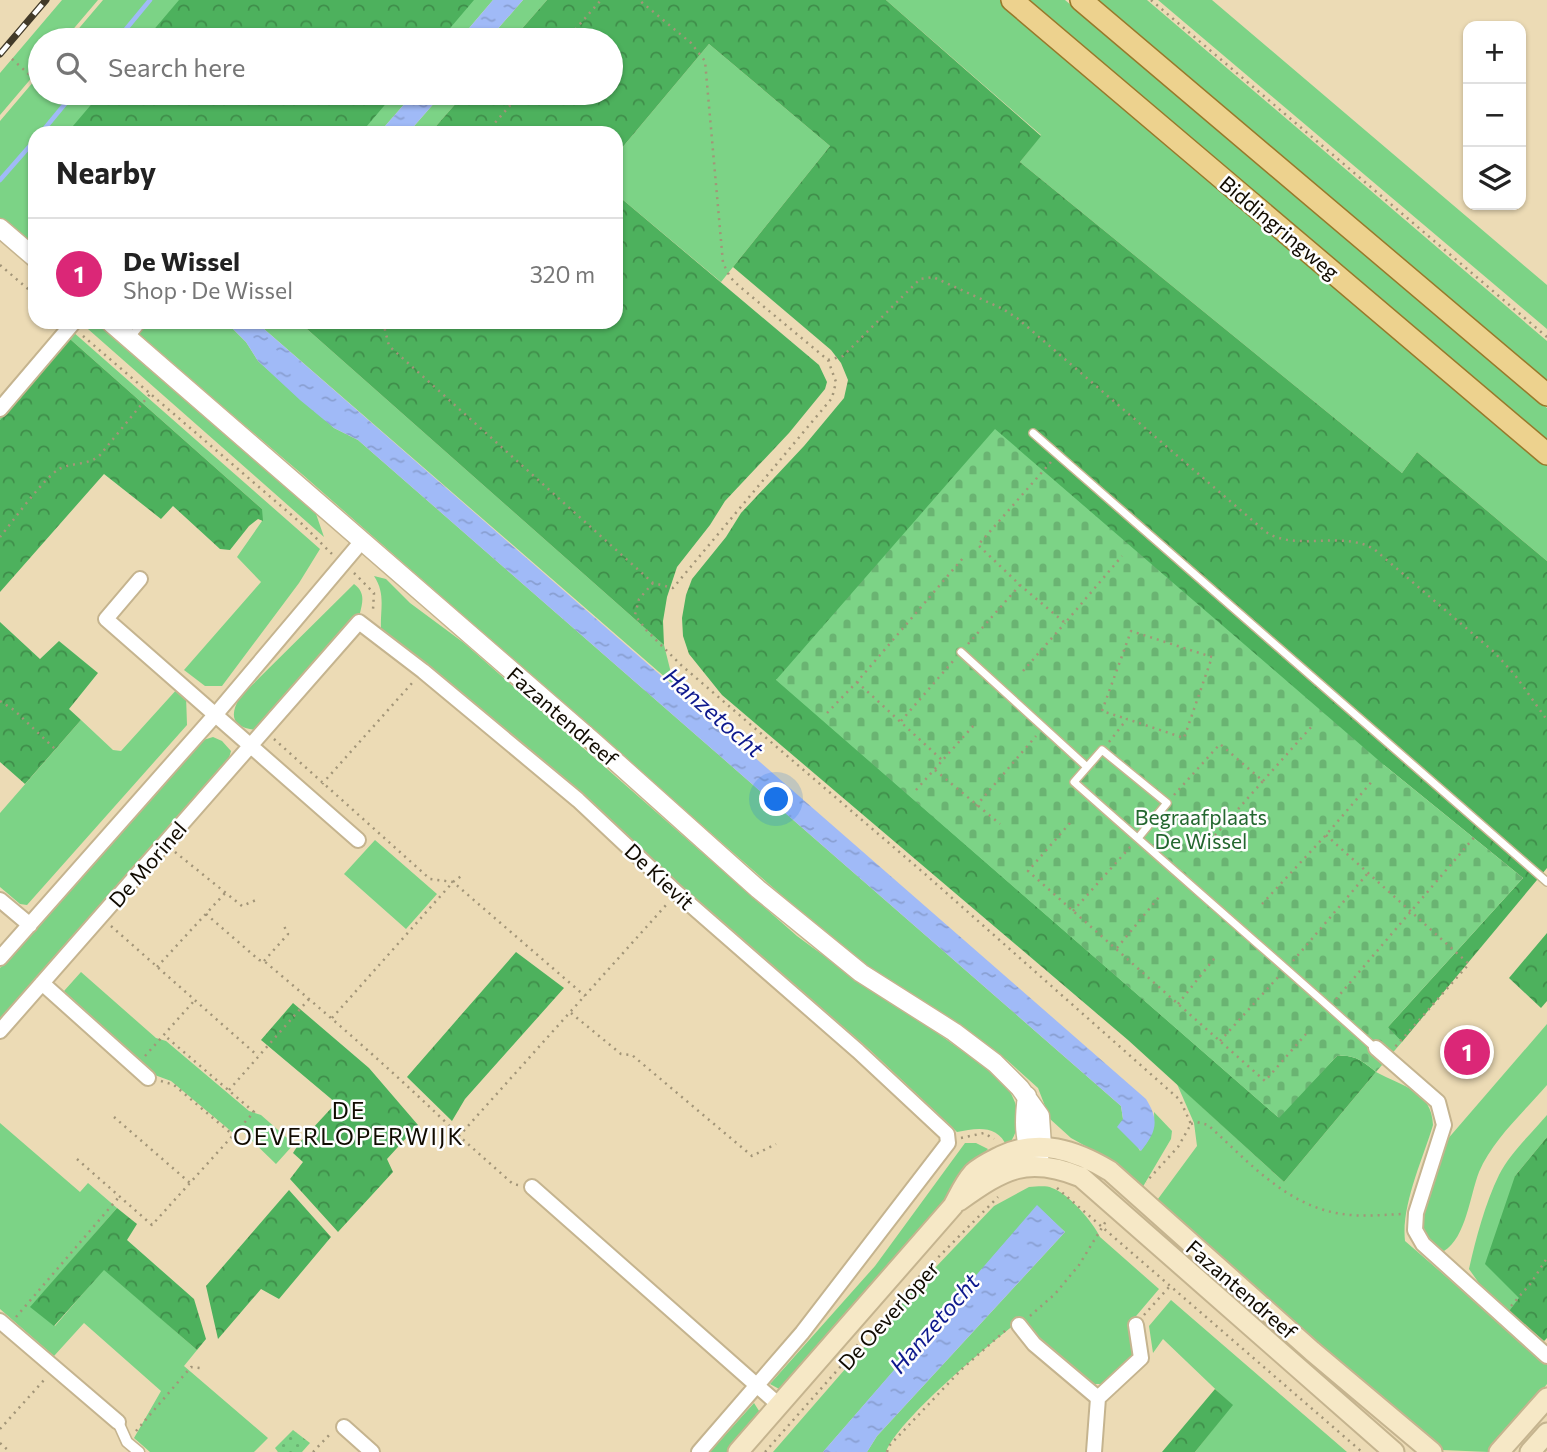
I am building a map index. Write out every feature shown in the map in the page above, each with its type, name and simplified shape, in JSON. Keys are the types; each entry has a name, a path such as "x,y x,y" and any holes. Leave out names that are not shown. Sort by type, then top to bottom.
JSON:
{"main road":[{"name":"Biddingringweg","path":"1012,0 1547,454"},
{"path":"1081,0 1547,395"},
{"name":"Fazantendreef","path":"1035,1153 1085,1156 1110,1171 1312,1351 1432,1452"},
{"name":"Fazantendreef","path":"1035,1153 1058,1168 1081,1177 1394,1452"},
{"name":"De Oeverloper","path":"738,1452 953,1206 1035,1153"},
{"path":"1499,1452 1547,1398"},
{"path":"1530,1452 1547,1433"}],"street":[{"path":"0,228 28,252"},
{"path":"0,409 68,329"},
{"name":"Fazantendreef","path":"118,329 758,888 861,973 954,1032 995,1063 1027,1096 1040,1116 1035,1153"},
{"path":"0,958 216,714 362,541"},
{"path":"140,579 106,618 358,840"},
{"name":"De Kievit","path":"359,622 423,671 578,800 677,893 858,1051 947,1134 948,1143 802,1333 756,1385"},
{"name":"De Morinel","path":"0,1031 359,622"},
{"path":"0,900 30,925"},
{"path":"43,983 148,1078"},
{"path":"1381,1053 1438,1102 1444,1125 1416,1213 1415,1230 1423,1244 1547,1356"},
{"path":"532,1187 779,1405"},
{"path":"3,1324 118,1422 127,1442 139,1452"},
{"path":"1019,1325 1034,1344 1098,1398"},
{"path":"1094,1452 1098,1398 1141,1358 1136,1325"},
{"path":"699,1452 756,1385"},
{"path":"344,1427 372,1452"}],"lane":[{"path":"129,338 137,329"},
{"path":"1033,433 1547,882"},
{"path":"961,652 1087,767"},
{"path":"1138,838 1167,803 1102,750 1074,782 1381,1053"}],"path":[{"path":"576,28 601,0"},
{"path":"385,329 389,346 653,583 673,588 832,398 836,382 828,359 739,286 730,277 723,263 705,61 691,43 639,0"},
{"path":"1151,0 1547,337"},
{"path":"12,59 28,73"},
{"path":"492,126 510,105"},
{"path":"0,265 28,289"},
{"path":"828,359 842,356 920,279 933,276 1003,309 1017,318 1266,532 1281,539 1356,542 1374,549 1494,652 1515,675 1547,720"},
{"path":"78,329 302,524 374,593 373,610 359,622"},
{"path":"0,537 53,474 65,466 89,462 100,455 150,394"},
{"path":"1057,454 978,545 1065,623"},
{"path":"1023,671 1122,556"},
{"path":"827,713 857,682 963,558"},
{"path":"653,583 639,599 635,615 647,631 681,664 925,874 1180,1100 1191,1124"},
{"path":"1130,631 1212,657 1184,738 1127,719 1102,711 1130,631"},
{"path":"310,797 423,671"},
{"path":"857,682 942,760"},
{"path":"0,701 14,710 55,750"},
{"path":"1102,750 1127,719"},
{"path":"916,790 974,725"},
{"path":"1210,841 1313,725"},
{"path":"976,806 1044,727"},
{"path":"264,730 430,879 453,883 585,996"},
{"path":"1167,803 1220,744 1263,781"},
{"path":"934,769 1000,824"},
{"path":"1262,904 1374,779"},
{"path":"1070,823 1028,871 1265,1081 1306,1034"},
{"path":"1329,1007 1484,827"},
{"path":"1326,835 1469,964 1381,1053"},
{"path":"1073,911 1138,838"},
{"path":"165,843 242,906 256,900"},
{"path":"1220,1041 1368,873"},
{"path":"332,1018 464,874"},
{"path":"157,967 226,892"},
{"path":"459,1136 677,893"},
{"path":"1116,949 1159,897"},
{"path":"206,914 398,1076 513,1184 532,1187"},
{"path":"101,917 258,1056"},
{"path":"264,961 288,934 283,924"},
{"path":"1178,1004 1217,955"},
{"path":"229,1090 309,999"},
{"path":"135,1066 194,1001"},
{"path":"570,1012 621,1054 632,1055 752,1156 776,1144"},
{"path":"77,1159 152,1225 254,1112 164,1035"},
{"path":"148,1078 174,1085 233,1135"},
{"path":"114,1117 190,1183"},
{"path":"1132,1193 1143,1185 1178,1147 1191,1124 1197,1122 1208,1125 1280,1190 1297,1200 1341,1214 1416,1213"},
{"path":"1055,1186 1362,1452"},
{"name":"De Oeverloper","path":"892,1303 1002,1193"},
{"path":"3,1324 120,1197"},
{"path":"887,1452 889,1446 962,1369 1003,1331 1019,1325 1055,1294 1079,1265 1102,1227 1118,1208"},
{"path":"1503,1316 1531,1283 1547,1258"},
{"path":"1136,1325 1170,1286"},
{"name":"De Oeverloper","path":"765,1452 876,1322"},
{"path":"127,1442 191,1367 200,1367"},
{"path":"0,1429 55,1368"},
{"path":"313,1452 329,1433 344,1427"},
{"path":"0,1443 10,1452"}],"green space":[{"path":"62,0 98,0 74,28 38,28"},
{"path":"103,0 493,0 469,28 79,28"},
{"path":"179,0 474,0 450,28 155,28"},
{"path":"523,0 547,0 522,28 498,28"},
{"path":"547,0 886,0 1041,136 1020,162 1402,473 1417,452 1547,561 1547,868 1402,1042 1387,1028 1523,878 1384,765 776,679 1278,1117 1337,1056 1358,1059 1376,1072 1284,1182 1128,1040 722,695 689,654 683,636 682,618 692,579 726,537 741,513 804,446 844,398 848,380 841,363 831,350 733,267 830,146 709,44 623,147 623,126 436,126 454,105 623,105 623,28 522,28"},
{"path":"886,0 1002,0 1547,465 1547,561 1417,452 1402,473 1020,162 1041,135"},
{"path":"1026,0 1065,0 1547,408 1547,445"},
{"path":"1091,0 1147,0 1547,341 1547,386"},
{"path":"1158,0 1212,0 1547,285 1547,329"},
{"path":"28,40 28,82 0,115 0,73"},
{"path":"709,44 830,146 721,282 623,200 623,147"},
{"path":"28,88 28,105 404,105 385,126 28,126 28,241 0,218 0,121"},
{"path":"91,105 385,105 367,126 73,126"},
{"path":"432,105 454,105 436,126 414,126"},
{"path":"623,200 819,365 827,382 825,389 789,433 725,501 677,567 667,597 663,621 664,645 307,329 623,329"},
{"path":"60,329 70,329 320,549 299,583 222,686 205,686 184,670 261,582 237,557 262,521 262,509 70,339 0,420 0,399"},
{"path":"88,329 104,329 315,511 324,537"},
{"path":"131,329 233,329 246,342 258,361 334,428 358,440 1121,1106 1123,1119 1140,1151 1152,1133 1154,1112 1172,1131 1171,1139 1141,1190 1098,1153 1071,1138 1050,1119 1038,1088 1007,1060 859,960 303,475"},
{"path":"264,329 307,329 664,645 674,685"},
{"path":"70,339 262,509 263,521 258,519 249,526 230,550 220,549 173,506 161,519 104,474 0,592 0,420"},
{"name":"Begraafplaats De Wissel","path":"995,429 1384,765 1523,878 1388,1027 1402,1042 1376,1072 1358,1059 1337,1056 1279,1118 776,680"},
{"path":"374,576 386,579 410,603 464,643 797,936 997,1076 1012,1095 1017,1110 1015,1133 1007,1147 998,1134 986,1129 957,1132 870,1050 381,629 381,595"},
{"path":"354,584 362,597 360,613 255,730 237,723 234,710 240,697"},
{"path":"0,622 40,659 59,641 98,673 69,709 81,720 25,784 0,762"},
{"path":"178,688 186,695 187,725 27,905 20,904 0,887 0,813 81,720 113,750 121,751"},
{"path":"213,737 222,741 231,751 227,765 0,1022 0,968 200,741"},
{"path":"375,840 437,894 406,929 344,874"},
{"path":"1547,933 1547,1001 1541,1008 1509,978"},
{"path":"516,952 564,988 465,1099 452,1121 407,1077"},
{"path":"81,972 156,1038 166,1041 249,1111 261,1115 294,1144 276,1164 243,1132 232,1132 171,1081 152,1074 64,991"},
{"path":"293,1003 369,1068 418,1125 387,1159 393,1172 338,1232 290,1179 303,1162 293,1153 336,1103 261,1040"},
{"path":"1547,1024 1547,1085 1492,1148 1479,1172 1457,1236 1444,1251 1438,1249 1427,1239 1421,1219 1446,1141"},
{"path":"1376,1072 1421,1097 1427,1104 1433,1125 1406,1212 1405,1241 1547,1364 1547,1384 1496,1450 1442,1450 1155,1203 1197,1146 1194,1123 1177,1084 1284,1182"},
{"path":"1547,1115 1547,1137 1515,1176 1519,1299 1509,1311 1481,1286 1469,1269 1481,1221 1499,1175 1515,1151"},
{"path":"0,1123 80,1192 88,1183 117,1208 31,1307 55,1326 104,1269 197,1350 184,1366 268,1438 254,1452 150,1452 134,1438 161,1391 84,1323 54,1356 0,1309"},
{"path":"1547,1137 1547,1338 1544,1341 1509,1311 1519,1298 1485,1264 1515,1176"},
{"path":"965,1143 976,1143 988,1149 781,1390 770,1384 875,1266"},
{"path":"1029,1187 1049,1187 1065,1196 1086,1216 1100,1237 1159,1289 1131,1322 1137,1353 1105,1384 1091,1384 1018,1322 925,1403 894,1438 886,1452 867,1452 877,1436 1065,1232 1037,1206 823,1452 773,1452 913,1291 994,1206"},
{"path":"289,1190 331,1237 279,1299 261,1289 218,1339 206,1286"},
{"path":"117,1208 137,1224 127,1240 194,1299 206,1339 197,1350 104,1270 54,1326 30,1307"},
{"path":"1171,1300 1347,1452 1195,1452 1232,1405 1163,1339 1153,1353 1149,1326"},
{"path":"1215,1389 1233,1405 1195,1452 1162,1452"},
{"path":"754,1403 761,1414 728,1452 710,1452"},
{"path":"293,1430 310,1443 302,1452 278,1452 275,1448"}],"water":[{"path":"493,0 523,0 498,28 469,28"},
{"path":"404,105 432,105 414,126 385,126"},
{"path":"233,329 264,329 1146,1099 1155,1120 1153,1132 1141,1151 1117,1127 1123,1119 1121,1106 358,440 334,428 300,400 258,361 246,342"},
{"path":"1037,1205 1065,1232 877,1436 867,1452 823,1452"}],"waterway":[{"path":"127,28 150,0"},
{"path":"47,126 64,105"},
{"path":"0,180 28,148"}],"railway":[{"path":"0,54 46,0"}],"place":[{"name":"De Wissel","path":"1467,1052"}],"district":[{"name":"DE OEVERLOPERWIJK","path":"349,1123"}],"water label":[{"name":"Hanzetocht","path":"714,712"},
{"name":"Hanzetocht","path":"934,1323"}]}
